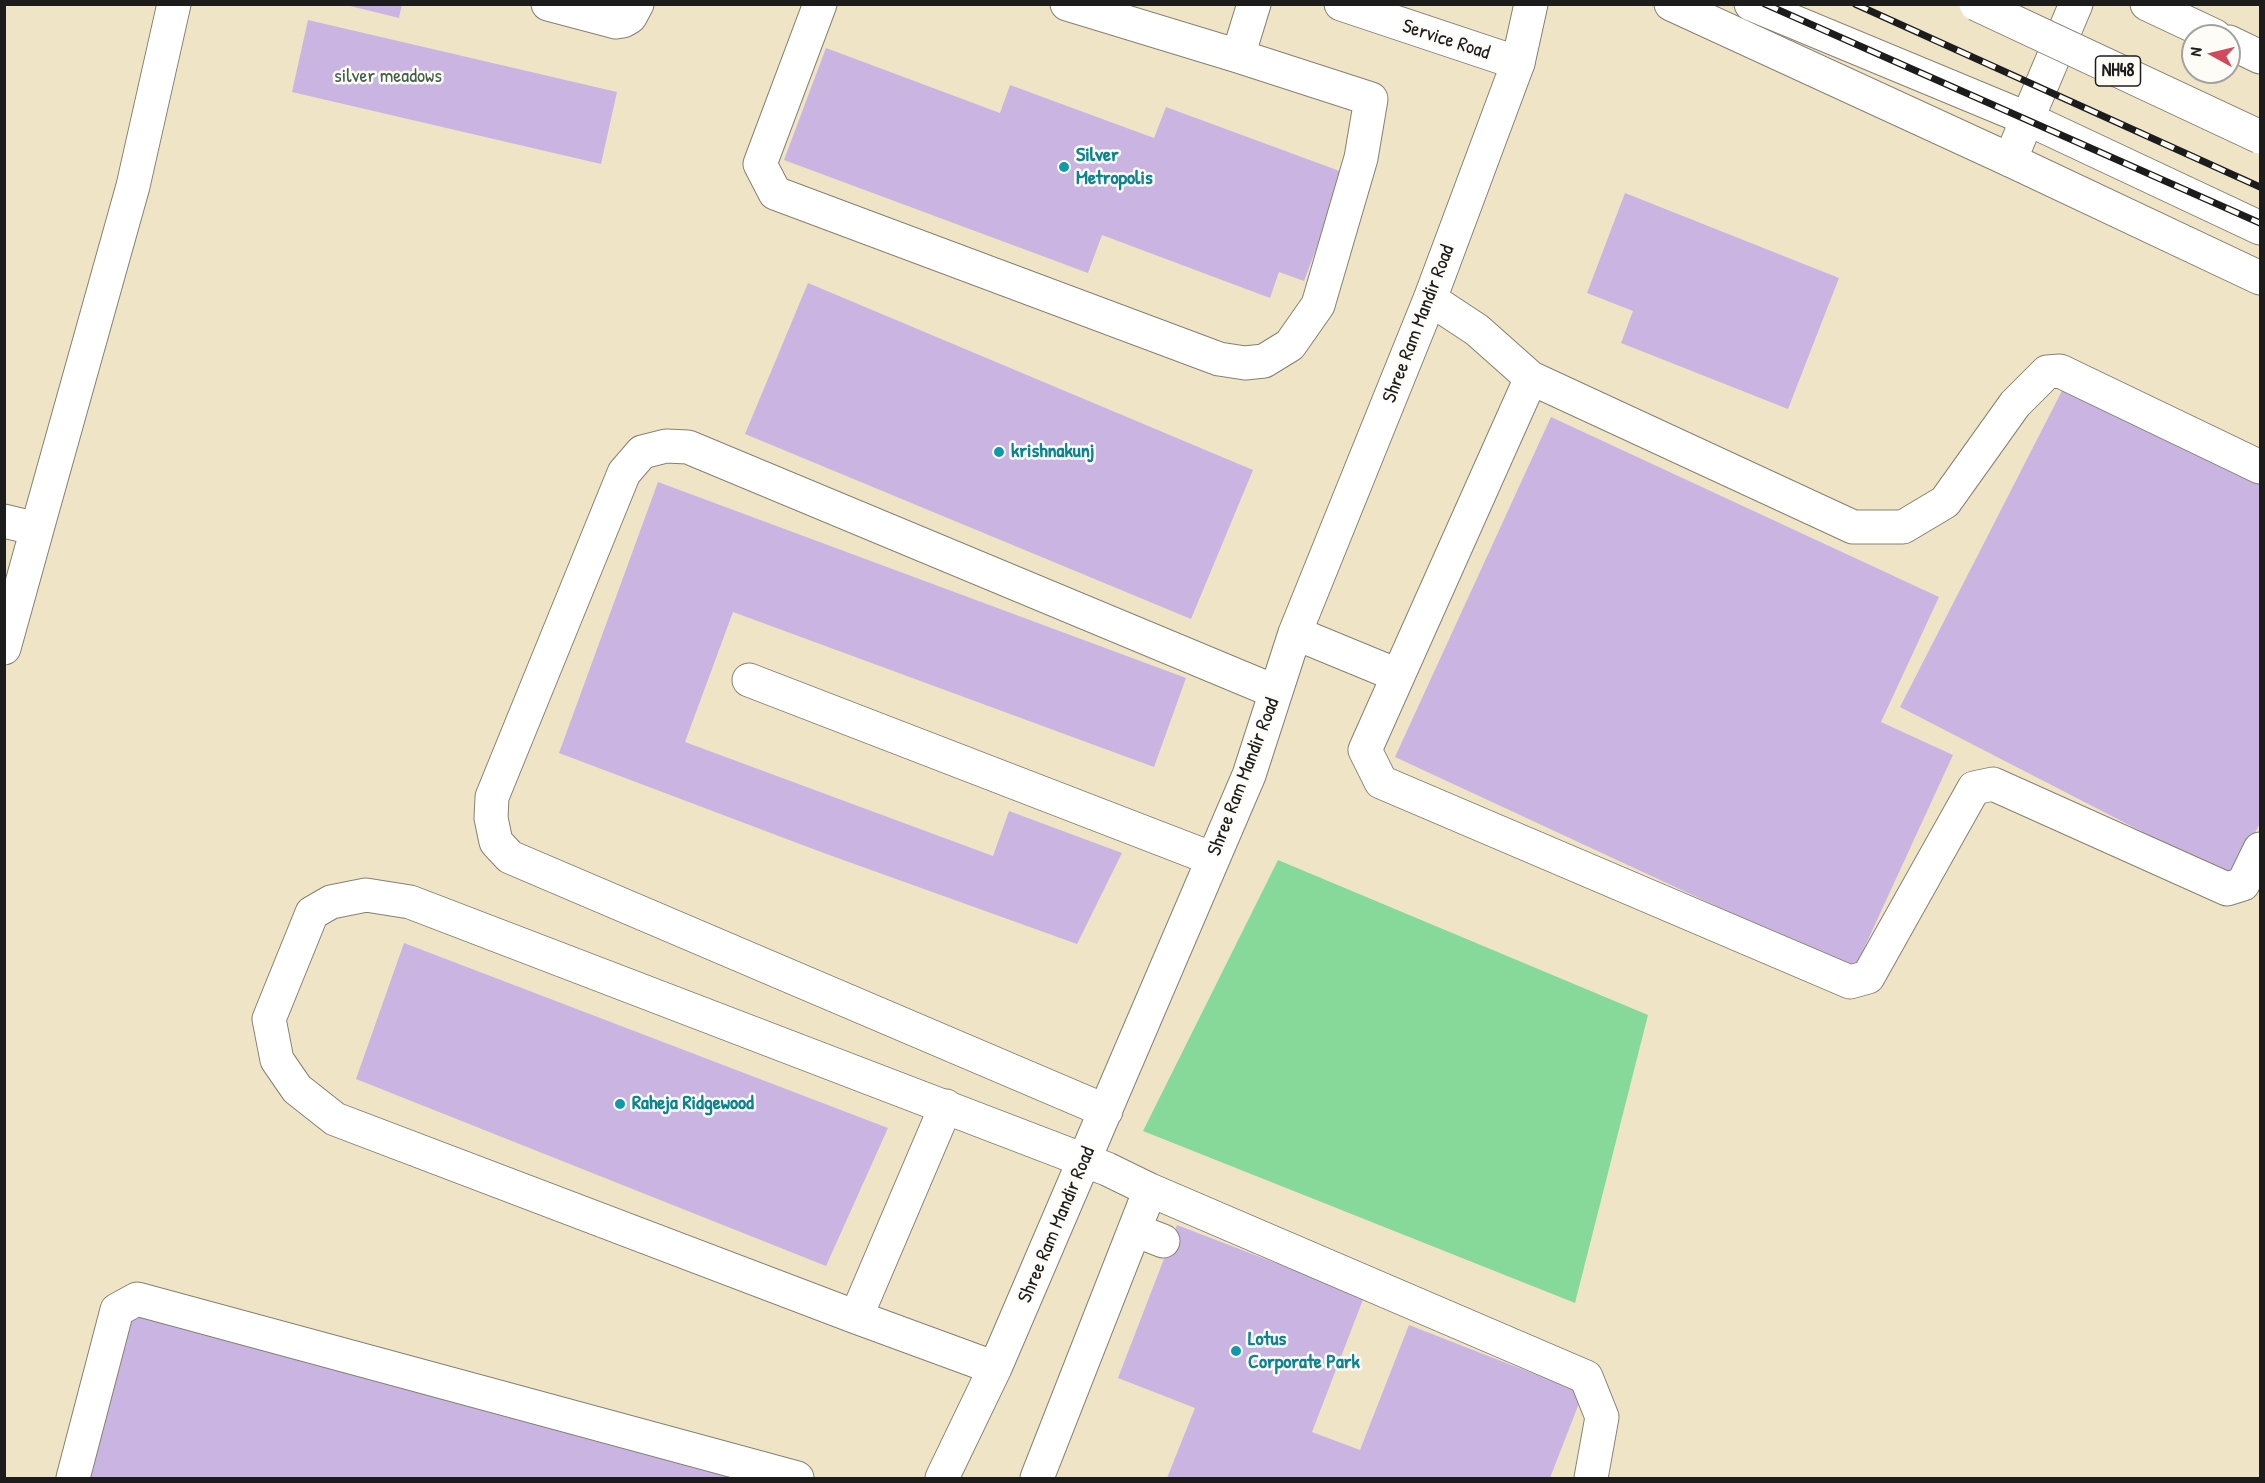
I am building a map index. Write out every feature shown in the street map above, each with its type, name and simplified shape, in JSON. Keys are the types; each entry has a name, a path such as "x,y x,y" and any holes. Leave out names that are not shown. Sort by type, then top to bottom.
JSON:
{"main road":[{"path":"4,648 133,186 174,4"},
{"path":"548,4 616,22 630,17 637,4"},
{"path":"820,4 760,164 775,193 1219,359 1245,363 1264,361 1290,345 1318,305 1360,158 1371,99 1067,4"},
{"path":"1238,56 1254,4"},
{"name":"Service Road","path":"1341,4 1518,63"},
{"path":"1671,4 2260,278"},
{"path":"1750,4 2028,119 2260,228"},
{"name":"NH48","path":"1976,4 2260,137"},
{"path":"2010,160 2076,4"},
{"path":"2147,4 2190,24"},
{"name":"Shree Ram Mandir Road","path":"942,1479 995,1368 1249,775 1295,633 1430,299 1518,63 1528,5"},
{"path":"2241,48 2260,57"},
{"path":"1430,299 1477,330 1531,378 1853,527 1903,527 1945,502 2015,404 2047,372 2060,371 2260,467"},
{"path":"1531,378 1365,750 1381,782 1850,982 1868,977 1974,788 1993,784 2227,889 2242,884 2260,849"},
{"path":"1106,1111 510,857 496,842 491,818 492,797 496,786 624,473 642,452 666,446 688,447 1276,692"},
{"path":"4,521 37,529"},
{"path":"1295,633 1397,675"},
{"path":"749,680 1213,859"},
{"path":"995,1368 335,1119 297,1089 277,1060 269,1019 312,913 331,902 366,895 410,902 1085,1160 1586,1377 1602,1417 1591,1479"},
{"path":"856,1317 946,1106"},
{"path":"1037,1479 1149,1236 1150,1190"},
{"path":"74,1479 117,1310 137,1299 797,1479"}],"green space":[{"path":"1278,860 1648,1015 1575,1303 1143,1131"}],"building":[{"path":"342,4 402,4 399,18"},
{"name":"silver meadows","path":"308,20 617,92 601,164 292,92"},
{"name":"Silver Metropolis","path":"826,48 1000,113 1010,85 1154,138 1166,107 1345,173 1304,281 1279,272 1270,298 1102,235 1088,273 784,160"},
{"path":"1625,193 1839,278 1788,409 1621,343 1633,311 1587,293"},
{"name":"krishnakunj","path":"808,283 1253,470 1191,619 745,434"},
{"path":"2067,381 2260,481 2260,823 2232,878 1900,707"},
{"path":"1551,417 1939,597 1881,722 1953,755 1854,970 1395,757"},
{"path":"658,482 1186,678 1154,767 733,612 685,742 993,856 1009,811 1122,853 1077,944 821,852 559,753"},
{"name":"Raheja Ridgewood","path":"404,943 888,1128 826,1266 356,1079"},
{"name":"Lotus Corporate Park","path":"1177,1225 1364,1297 1312,1432 1360,1450 1409,1325 1583,1393 1550,1478 1167,1478 1195,1408 1118,1378"},
{"path":"134,1308 758,1478 88,1478"}],"railway":[{"path":"1765,4 2260,223"},
{"path":"1855,4 2260,187"}],"place":[{"name":"Silver Metropolis","path":"1064,167"},
{"name":"krishnakunj","path":"999,452"},
{"name":"Raheja Ridgewood","path":"620,1104"},
{"name":"Lotus Corporate Park","path":"1236,1351"}]}
